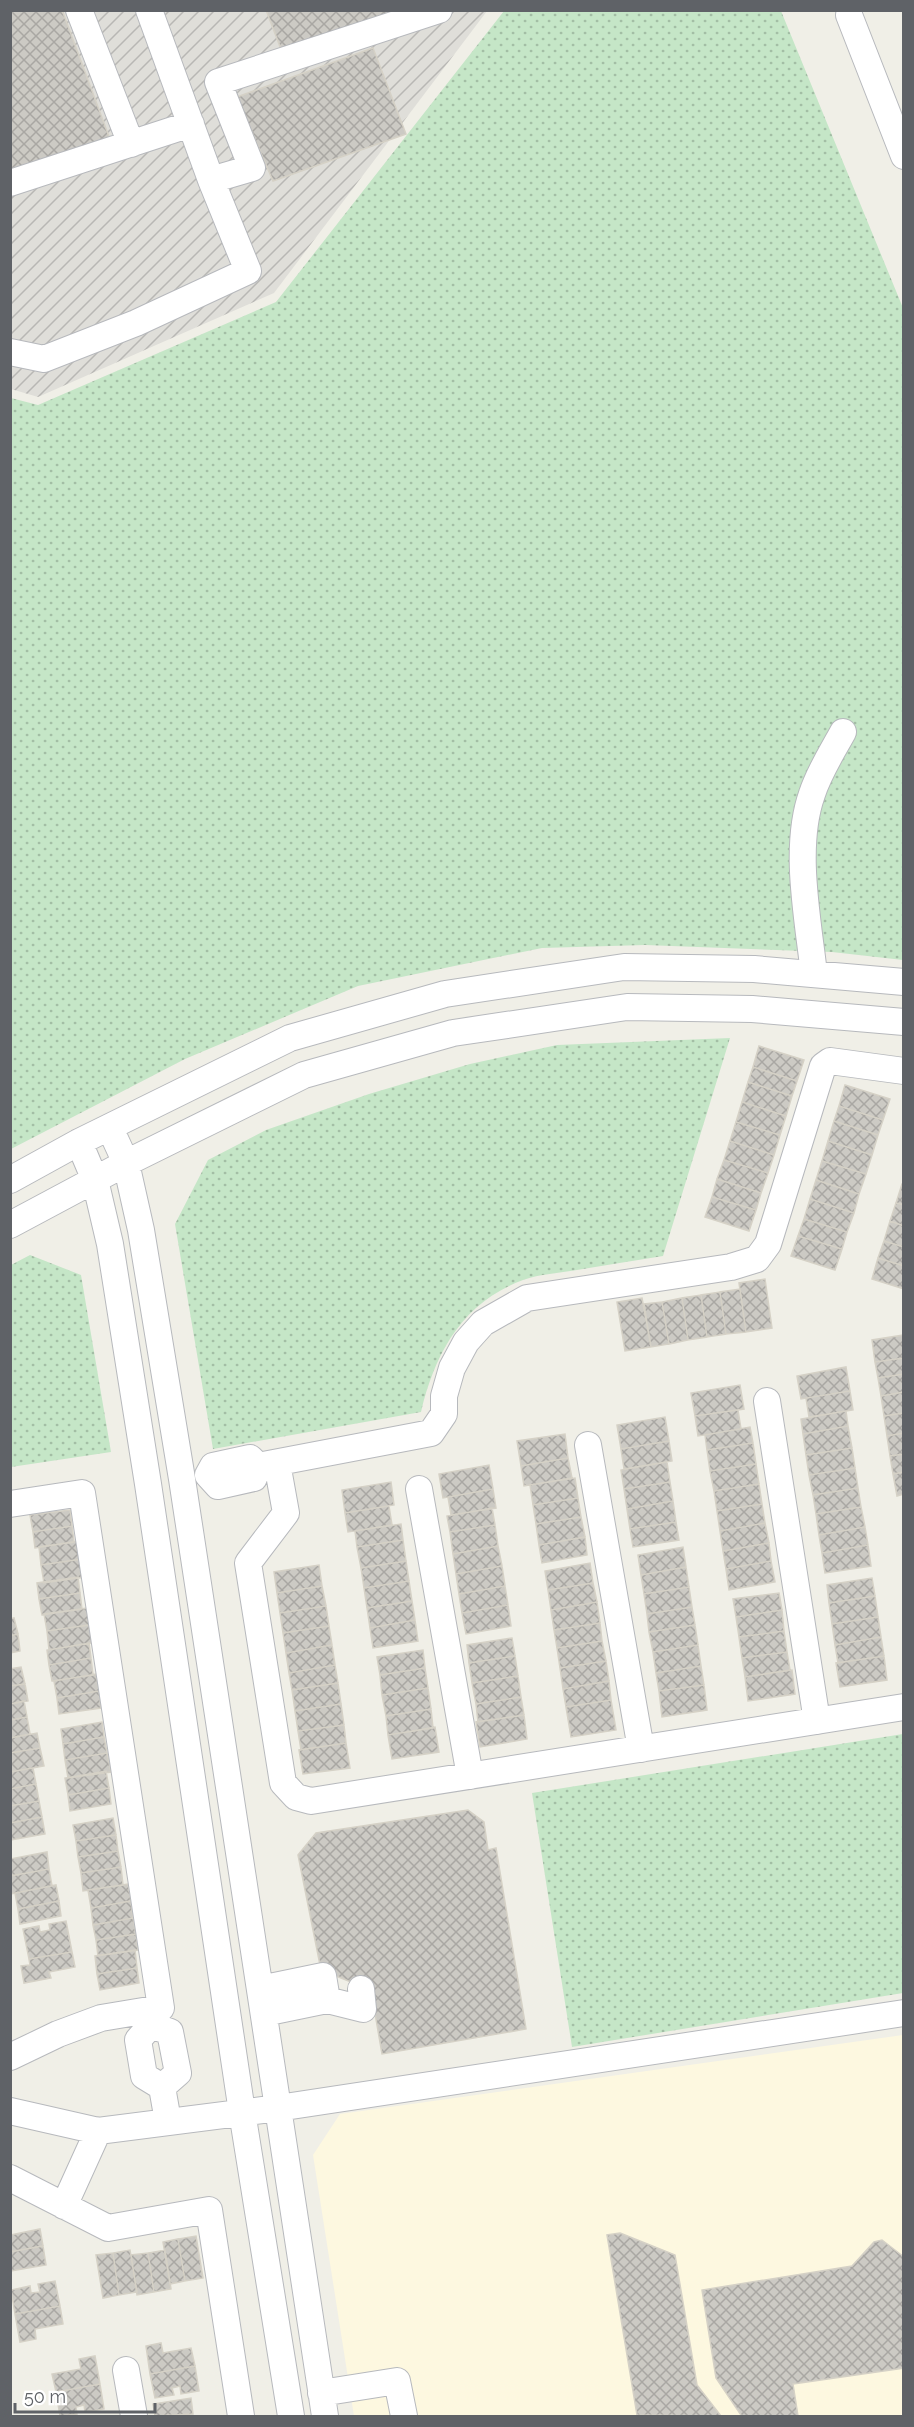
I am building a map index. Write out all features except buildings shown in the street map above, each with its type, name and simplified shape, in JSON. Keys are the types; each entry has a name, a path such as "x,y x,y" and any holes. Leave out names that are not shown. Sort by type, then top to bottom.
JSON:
{"street":[{"path":"79,10 131,144"},
{"path":"10,352 44,359 136,323 248,271 211,180 149,10"},
{"path":"211,180 252,168 218,82 439,10"},
{"path":"849,15 903,156"},
{"path":"10,183 191,124"},
{"path":"814,974 804,874 804,832 811,795 843,732"},
{"path":"10,1180 79,1142 290,1038 445,994 624,967 754,969 903,982"},
{"path":"10,1225 126,1163 304,1075 453,1033 627,1007 752,1009 903,1022"},
{"path":"148,1484 208,1475 218,1486 255,1478 267,1464 431,1433 444,1414 444,1396 466,1342 483,1323 527,1298 731,1267 757,1259 768,1245 823,1066 830,1061 903,1071"},
{"path":"110,1128 126,1163 141,1230 182,1479 323,2405 397,2381 404,2416"},
{"path":"79,1142 95,1180 110,1244 242,2112 291,2416"},
{"path":"767,1401 817,1721"},
{"path":"588,1445 641,1749"},
{"path":"267,1464 286,1513 248,1563 283,1783 296,1797 311,1801 903,1707"},
{"path":"419,1489 470,1776"},
{"path":"10,1504 82,1493 160,2008 149,2018 138,2040 144,2076 162,2087 168,2121"},
{"path":"262,2001 325,1988 363,2008 361,1989"},
{"path":"10,2111 98,2131 278,2108 903,2013"},
{"path":"10,2057 58,2034 101,2018 149,2018 170,2032 178,2073 162,2087"},
{"path":"64,2206 98,2131"},
{"path":"10,2178 108,2228 209,2210 241,2416"},
{"path":"126,2370 134,2416"}],"shaded area":[{"path":"10,11 487,11 274,293 38,397 11,389"},
{"path":"903,2035 903,2416 354,2416 313,2155 340,2114"}],"green space":[{"path":"504,11 781,11 903,308 903,960 832,952 645,945 542,948 358,986 185,1059 11,1149 11,398 38,405 276,302"},
{"path":"730,1038 663,1256 536,1276 502,1290 483,1302 454,1332 443,1350 421,1412 213,1449 175,1224 208,1160 266,1130 369,1094 470,1064 557,1045"},
{"path":"30,1255 81,1275 111,1452 11,1467 11,1265"},
{"path":"903,1734 903,1993 572,2047 532,1793"}]}
